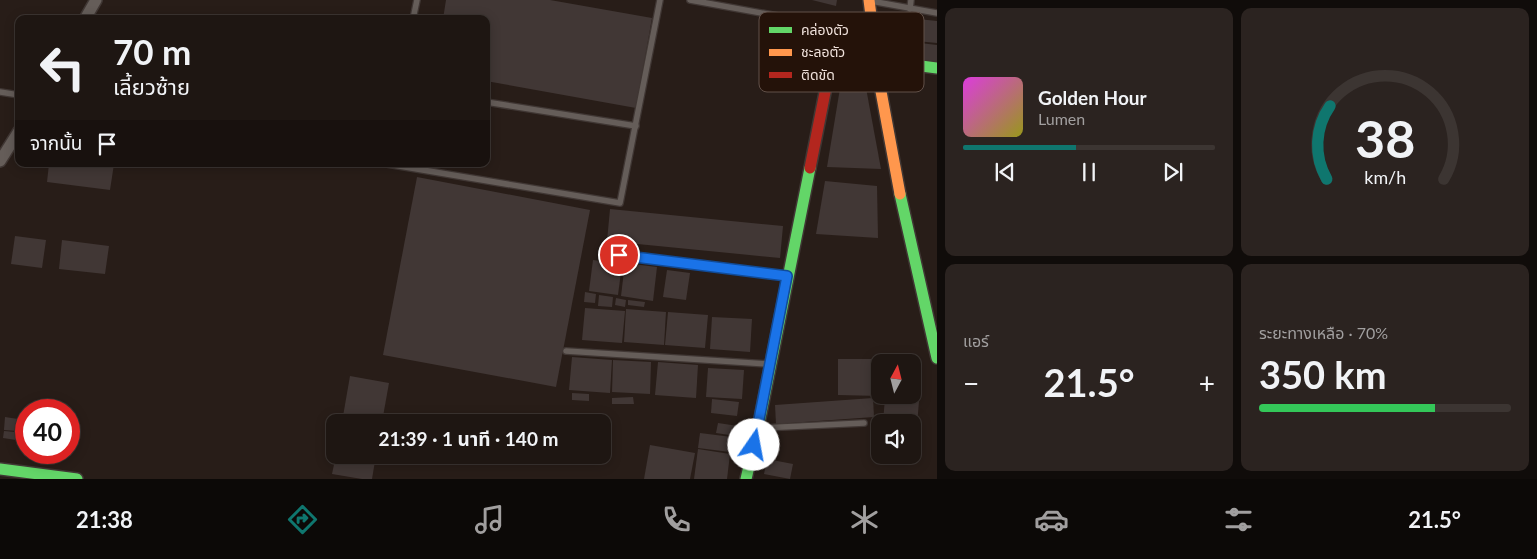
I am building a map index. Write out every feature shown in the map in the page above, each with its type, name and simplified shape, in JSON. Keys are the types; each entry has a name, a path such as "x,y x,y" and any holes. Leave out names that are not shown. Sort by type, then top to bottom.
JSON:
{"street":[{"path":"87,15 96,0"},
{"path":"924,66 937,68"},
{"path":"746,479 758,428 825,92"},
{"path":"881,92 919,286 937,358"},
{"path":"0,161 15,137"},
{"path":"0,469 77,479"}],"lane":[{"path":"414,15 417,0"},
{"path":"406,167 620,203 660,0"},
{"path":"690,0 759,13"},
{"path":"869,0 937,13"},
{"path":"910,9 911,0"},
{"path":"0,92 15,94"},
{"path":"490,103 636,126"},
{"path":"619,255 787,276"},
{"path":"566,351 770,364"},
{"path":"758,428 864,423"}],"building":[{"path":"446,0 550,0 652,18 636,108 490,82 490,15 444,15"},
{"path":"812,0 837,0 836,6"},
{"path":"924,20 937,21 937,43 924,42"},
{"path":"924,43 937,45 937,65 924,64"},
{"path":"839,92 867,92 881,169 827,167"},
{"path":"49,167 114,167 110,190 47,182"},
{"path":"417,177 590,210 556,387 383,355"},
{"path":"825,181 877,186 878,238 816,234"},
{"path":"610,209 783,226 780,258 607,241"},
{"path":"15,236 46,240 42,268 11,264"},
{"path":"62,240 109,246 105,274 59,269"},
{"path":"593,260 622,264 618,295 589,291"},
{"path":"625,263 657,267 653,301 621,296"},
{"path":"667,270 690,273 686,300 663,297"},
{"path":"585,292 596,294 595,303 584,302"},
{"path":"599,295 613,297 612,307 598,306"},
{"path":"616,298 626,300 625,307 615,305"},
{"path":"628,300 645,302 644,307 628,305"},
{"path":"585,308 625,311 622,343 582,340"},
{"path":"626,309 666,312 664,345 624,342"},
{"path":"668,312 708,315 705,348 665,345"},
{"path":"712,317 752,319 750,352 710,349"},
{"path":"572,357 612,360 610,393 569,390"},
{"path":"838,359 871,359 871,396 838,395"},
{"path":"613,360 651,362 650,394 612,392"},
{"path":"658,362 698,365 696,398 655,395"},
{"path":"708,368 744,370 742,399 706,397"},
{"path":"350,376 389,383 383,414 343,414"},
{"path":"572,393 589,394 589,401 572,400"},
{"path":"633,397 634,404 612,404 612,398"},
{"path":"871,398 874,414 871,414 871,417 776,424 775,405"},
{"path":"712,399 739,402 737,416 711,413"},
{"path":"884,404 919,404 918,414 884,414"},
{"path":"5,417 15,419 15,431 4,430"},
{"path":"718,423 738,426 736,436 716,433"},
{"path":"4,431 15,432 15,440 3,438"},
{"path":"700,433 732,437 730,452 698,448"},
{"path":"764,437 779,440 776,457 760,454"},
{"path":"650,445 695,453 690,479 644,479"},
{"path":"698,449 730,454 727,479 694,479"},
{"path":"767,459 793,464 790,479 764,474"},
{"path":"334,464 374,464 372,479 332,474"}],"traffic: fast":[{"path":"924,66 937,68"},
{"path":"746,479 810,168"},
{"path":"900,194 937,358"},
{"path":"0,469 77,479"}],"traffic: slow":[{"path":"869,0 871,12"},
{"path":"881,92 900,194"}],"traffic: jam":[{"path":"810,168 825,92"}],"route":[{"path":"619,255 787,276 754,445"}]}
